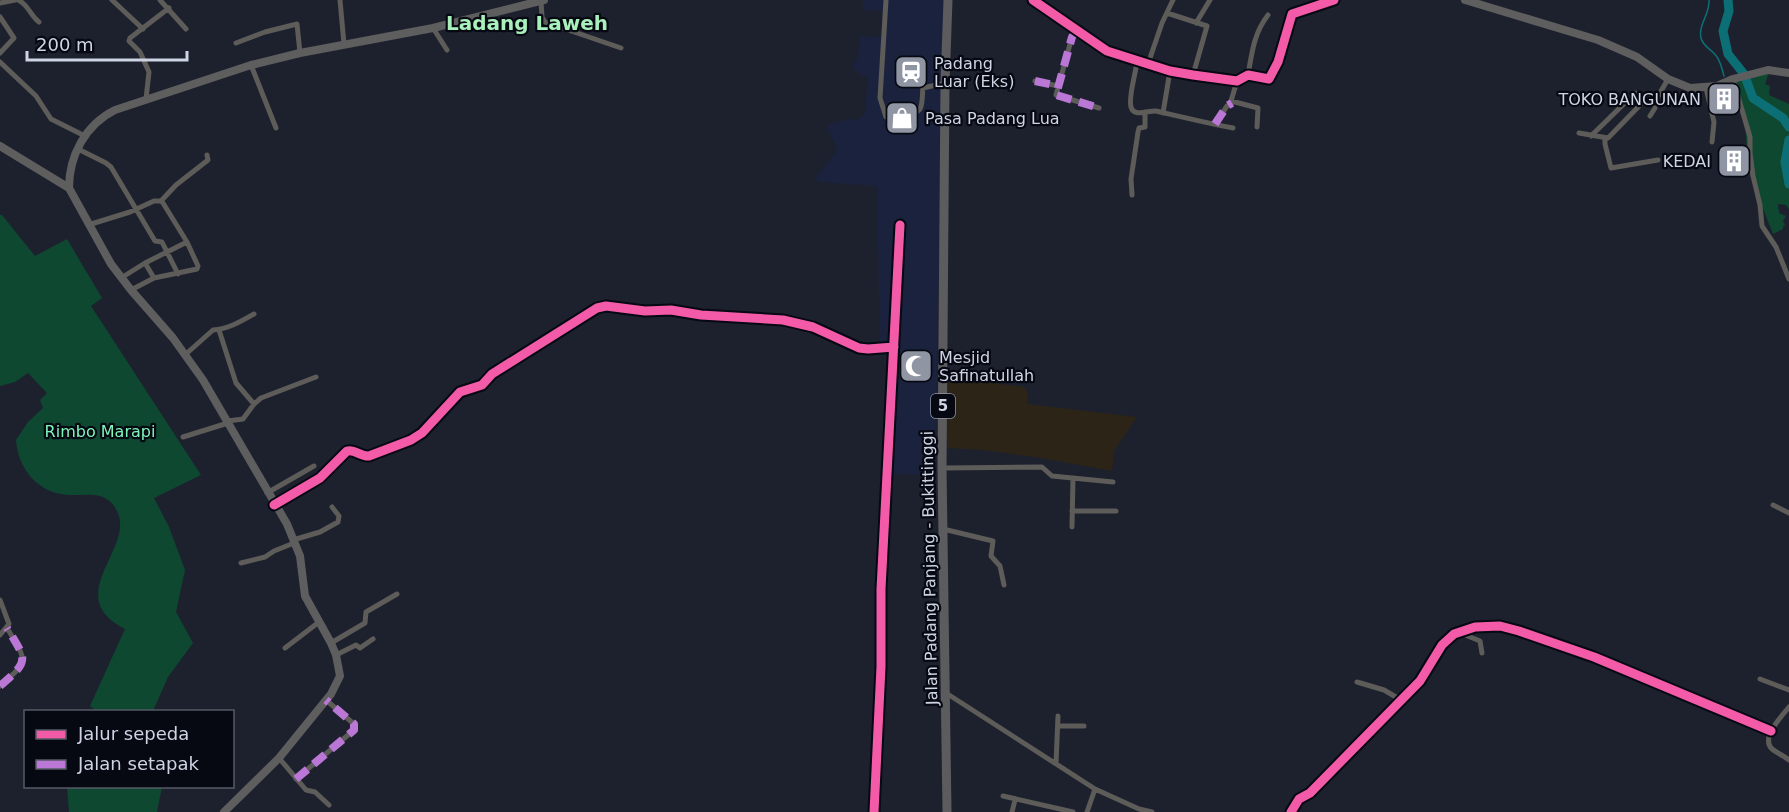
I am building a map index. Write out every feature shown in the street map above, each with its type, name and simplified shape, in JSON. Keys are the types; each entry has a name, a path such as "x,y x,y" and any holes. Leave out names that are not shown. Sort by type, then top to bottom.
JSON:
{"highway":[{"name":"Jalan Padang Panjang - Bukittinggi","path":"947,812 942,468 945,83 948,0"}],"main road":[{"path":"224,812 279,758 328,697 340,676 336,655 332,643 305,596 300,556 287,524 186,354 121,278 88,225 69,188 70,168 85,136 103,116 146,99 251,65 344,44 433,28 542,0"},
{"path":"1465,0 1598,40 1637,57 1668,79 1690,88 1717,86 1733,79 1764,71 1789,73"},
{"path":"0,146 69,188"},
{"path":"56,180 70,168"}],"street":[{"path":"0,3 16,0 25,3 33,17 39,22"},
{"path":"112,0 143,28"},
{"path":"160,0 186,29"},
{"path":"340,0 344,44"},
{"path":"542,0 542,17 545,22 621,48"},
{"path":"886,0 879,98 886,117 897,117 916,112 920,108 923,88 945,83"},
{"path":"1033,0 1107,51 1170,71 1237,81 1248,75 1255,38 1268,15"},
{"path":"1044,7 1048,0"},
{"path":"1148,64 1173,0"},
{"path":"1196,23 1210,0"},
{"path":"1248,75 1269,79 1278,62 1292,14 1334,0"},
{"path":"146,99 149,72 140,52 129,41 169,8"},
{"path":"1167,13 1207,26 1193,75"},
{"path":"0,16 14,38 0,52"},
{"path":"236,43 265,32 297,24 300,53"},
{"path":"433,28 447,50"},
{"path":"1077,31 1072,38 1058,86 1058,96 1099,108"},
{"path":"1137,61 1131,108 1144,121"},
{"path":"0,62 36,96 51,119 85,136"},
{"path":"251,65 276,128"},
{"path":"1163,113 1170,71"},
{"path":"1650,116 1668,79"},
{"path":"1733,79 1750,137 1751,165 1762,226 1776,247 1789,279"},
{"path":"1035,81 1058,86"},
{"path":"1232,103 1230,100 1237,81"},
{"path":"1706,88 1714,122 1712,142"},
{"path":"1591,136 1635,93 1656,100"},
{"path":"1579,133 1608,138 1648,98"},
{"path":"1215,124 1227,106 1232,103 1258,108 1257,127"},
{"path":"1132,195 1131,179 1138,132 1150,111 1233,128"},
{"path":"1605,139 1611,168 1658,160"},
{"path":"78,149 111,167 155,241 162,242 178,274"},
{"path":"88,225 154,201 160,201 208,160 207,155"},
{"path":"131,290 154,278 197,269 198,266 188,242 160,201"},
{"path":"874,812 881,667 881,589 900,225"},
{"path":"121,278 145,263 188,242"},
{"path":"145,263 154,278"},
{"path":"274,505 320,478 347,451 350,450 365,457 411,441 423,433 463,390 482,385 492,374 597,308 606,306 645,311 671,310 701,315 783,320 813,327 859,348 894,347"},
{"path":"186,354 210,331 238,323 254,314"},
{"path":"219,330 236,383 254,404"},
{"path":"183,437 243,419 261,398 316,376"},
{"path":"267,493 314,466"},
{"path":"942,468 1042,467 1052,476 1113,482"},
{"path":"1072,527 1073,478"},
{"path":"1773,506 1789,513"},
{"path":"241,563 265,557 338,522 339,516 332,507"},
{"path":"1072,511 1116,511"},
{"path":"943,529 993,541 991,556 1000,566 1004,585"},
{"path":"332,643 365,623 366,612 397,594"},
{"path":"0,600 8,619 8,628 22,653 23,661 18,670 0,686"},
{"path":"285,648 319,622"},
{"path":"1291,812 1299,799 1315,788 1420,681 1442,645 1458,632 1475,627 1500,626 1594,657 1771,731"},
{"path":"0,635 8,628"},
{"path":"1458,632 1480,640 1482,653"},
{"path":"336,655 356,645 360,648 373,639"},
{"path":"1760,679 1789,690"},
{"path":"1357,682 1384,690 1401,700"},
{"path":"946,693 1095,789 1139,809 1152,812"},
{"path":"296,779 354,730 354,724 328,697"},
{"path":"1789,707 1771,731 1769,746 1789,760"},
{"path":"1056,764 1058,716"},
{"path":"1058,726 1084,726"},
{"path":"279,758 308,792 315,792 329,805"},
{"path":"1087,812 1095,789"},
{"path":"1003,796 1073,812"},
{"path":"1012,812 1015,800"},
{"path":"1031,812 1033,804"}],"shaded area":[{"path":"863,0 944,0 935,475 889,474 891,350 880,350 877,186 820,182 815,179 836,152 837,147 828,130 828,125 849,119 857,120 865,114 867,75 860,75 852,67 858,57 860,36 881,37 883,11 863,10"},
{"path":"945,377 1024,387 1028,393 1027,404 1137,417 1114,451 1112,471 1041,458 983,450 947,448"}],"green space":[{"path":"1771,67 1765,84 1770,86 1769,95 1789,104 1789,209 1786,205 1778,204 1779,213 1786,216 1783,221 1785,225 1783,229 1773,234 1748,170 1743,116 1733,85 1720,81"},
{"name":"Rimbo Marapi","path":"0,215 2,215 35,256 67,239 102,298 91,306 201,475 154,498 169,527 185,570 176,612 193,643 168,677 153,710 95,710 90,706 125,629 107,616 99,602 99,587 117,540 120,525 117,511 113,504 102,497 57,493 48,490 32,478 21,461 16,440 28,422 43,408 40,400 47,393 28,373 15,382 0,386"},
{"path":"67,788 162,788 157,812 69,812"}],"waterway":[{"path":"1709,0 1701,29 1701,38 1718,59 1724,76"},
{"path":"1728,0 1729,11 1723,31 1728,54 1744,74 1753,98 1783,118 1789,127"},
{"path":"1789,140 1785,162 1789,184"}],"marked path":[{"path":"1077,31 1072,37 1056,95 1099,108"},
{"path":"1035,81 1058,86"},
{"path":"1215,124 1227,106 1232,103"},
{"path":"0,686 17,671 22,660 19,647 7,628"},
{"path":"296,779 354,730 354,724 326,700"}],"cycle path":[{"path":"1033,0 1107,51 1170,71 1237,81 1248,75 1269,79 1278,62 1292,14 1334,0"},
{"path":"874,812 881,667 881,589 900,225"},
{"path":"274,505 320,478 347,451 369,456 411,440 422,433 460,392 482,385 492,374 597,308 606,306 645,311 671,310 701,315 783,320 813,327 859,348 894,347"},
{"path":"1291,812 1299,799 1310,793 1420,681 1442,645 1454,634 1475,627 1500,626 1594,657 1771,731"}],"place":[{"name":"Padang Luar (Eks)","path":"911,72"},
{"name":"TOKO BANGUNAN","path":"1724,99"},
{"name":"Pasa Padang Lua","path":"902,118"},
{"name":"KEDAI","path":"1734,161"},
{"name":"Mesjid Safinatullah","path":"916,366"}],"district":[{"name":"Ladang Laweh","path":"527,23"}]}
